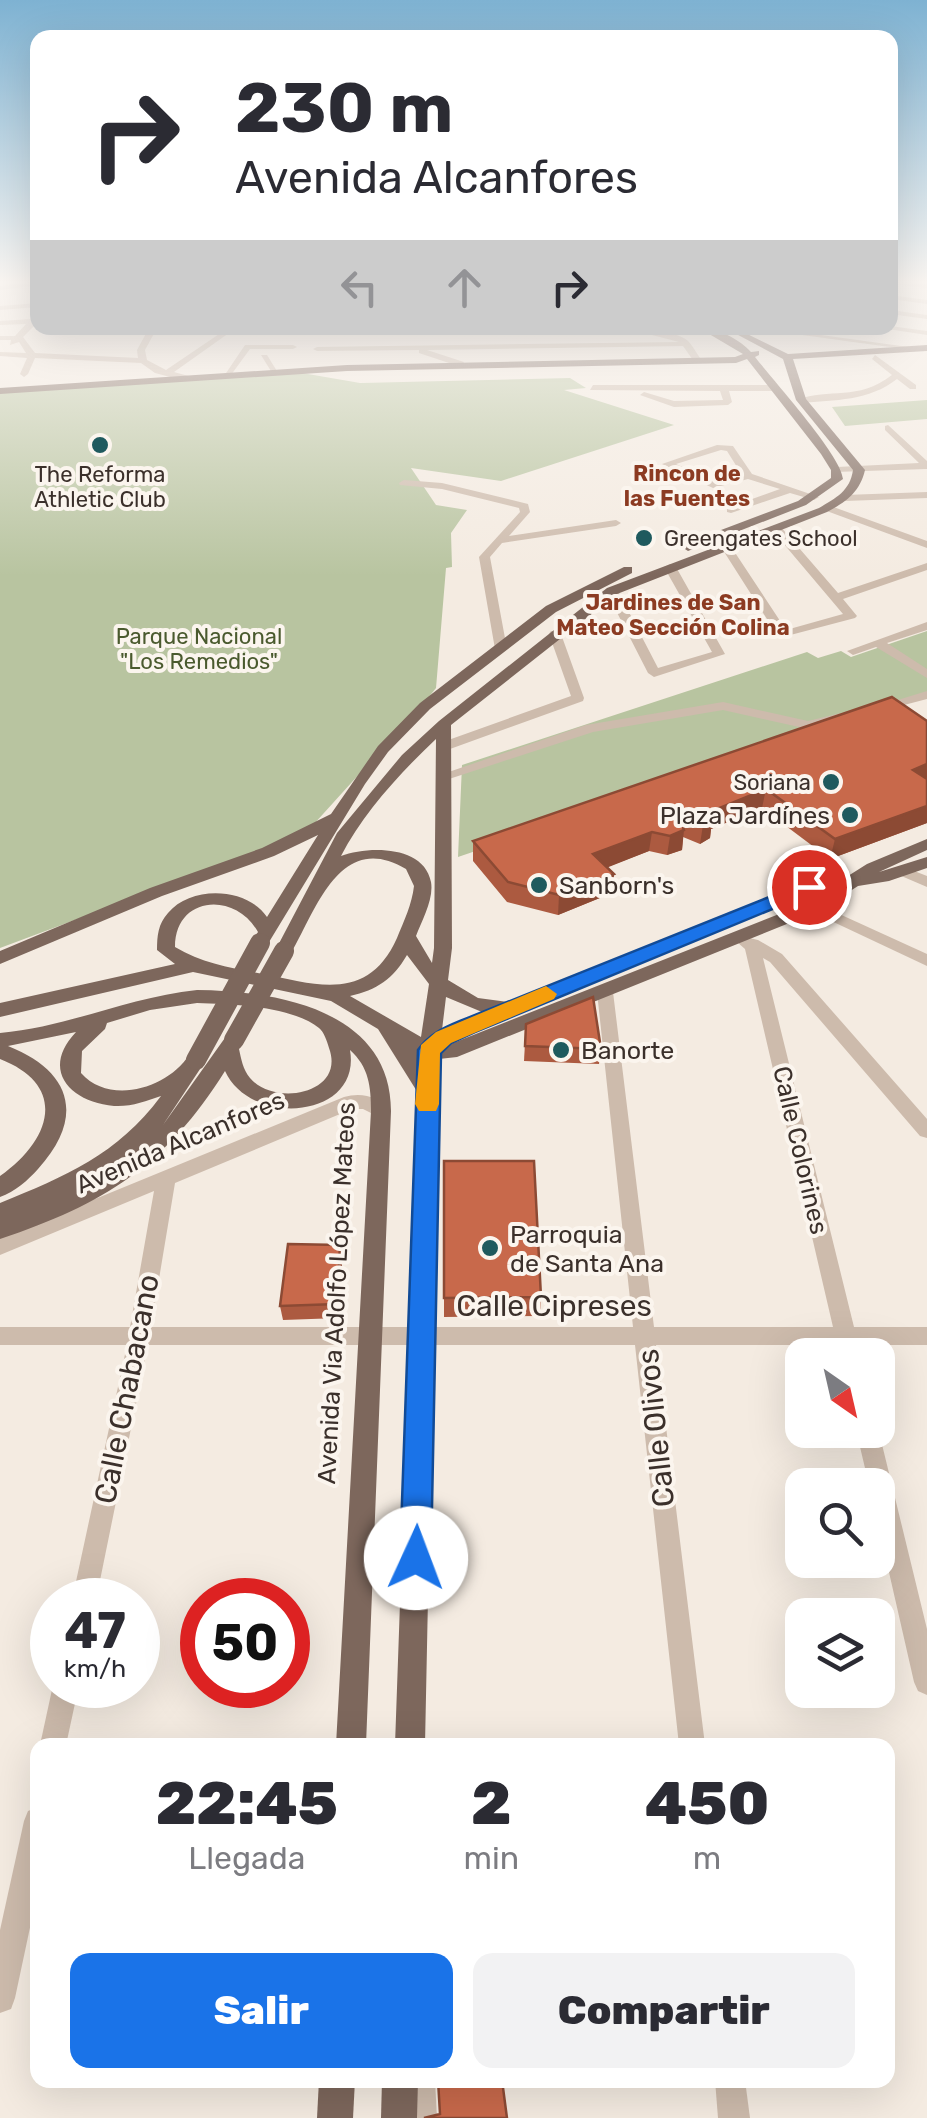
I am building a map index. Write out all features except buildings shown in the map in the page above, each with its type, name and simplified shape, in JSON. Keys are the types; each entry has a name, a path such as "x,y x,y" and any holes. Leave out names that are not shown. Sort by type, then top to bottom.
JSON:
{"main road":[{"path":"0,391 204,379"},
{"path":"766,379 837,470 837,479 812,506"},
{"path":"795,379 801,400 859,470 858,482 846,498 812,506"},
{"path":"825,452 846,452"},
{"name":"Avenida Alcanfores","path":"0,1230 101,1185 134,1166 158,1144 232,1045 342,837 376,792 444,724 612,591 776,528 812,506"},
{"name":"Avenida Alcanfores","path":"0,1213 119,1158 144,1136 192,1067 263,938 338,815 383,748 424,706 551,609 583,590 812,506"},
{"path":"410,1738 429,1050 441,981 444,724"},
{"path":"0,958 70,932 155,892 294,844 338,815"},
{"path":"263,938 262,916 240,901 212,899 194,904 166,924 163,936 166,950 193,966 317,990 354,1004 429,1050 450,1052 744,941 813,906 888,860 927,844"},
{"path":"317,882 343,862 369,854 400,859 414,866 422,883 422,896 391,970 354,989 317,990"},
{"path":"429,1050 444,1037 809,887 904,872 927,862"},
{"path":"407,936 415,954 441,981 475,1007 517,1006"},
{"path":"0,1010 193,966"},
{"name":"Avenida Via Adolfo López Mateos","path":"0,1040 56,1032 170,999 197,996 272,1005 326,1020 370,1060 378,1073 382,1111 351,1738"},
{"path":"105,1018 72,1050 68,1064 81,1088 104,1097 127,1098 192,1067"},
{"path":"232,1045 242,1084 256,1094 301,1100 320,1095 334,1085 344,1070 346,1058 326,1020"},
{"path":"380,1020 428,1092"},
{"path":"0,1051 35,1065 46,1077 56,1099 46,1149 0,1188"},
{"path":"335,2118 337,2088"},
{"path":"399,2118 400,2088"}],"street":[{"path":"185,379 190,380"},
{"path":"593,388 623,388 674,404 728,402 724,390 762,379"},
{"path":"801,400 866,395 892,379"},
{"path":"903,379 913,387"},
{"path":"888,428 927,466"},
{"path":"748,476 730,448 667,464 713,485 748,476 790,489 812,506 927,544"},
{"path":"837,470 927,466"},
{"path":"404,483 442,486 524,506 525,512 484,556 500,649"},
{"path":"731,510 790,489"},
{"path":"846,498 927,494"},
{"path":"498,541 616,523"},
{"path":"726,547 783,636 850,616 776,528"},
{"path":"876,543 927,534"},
{"path":"837,597 927,566"},
{"path":"612,591 654,674 719,654 670,567"},
{"path":"853,652 927,626"},
{"path":"444,746 578,698 555,634"},
{"path":"878,643 927,674"},
{"path":"444,776 592,728 723,706 808,725 927,695"},
{"path":"904,872 927,882"},
{"path":"813,906 927,961"},
{"path":"744,941 776,958 927,1130"},
{"name":"Calle Colorines","path":"744,941 845,1338"},
{"name":"Calle Olivos","path":"605,992 691,1738"},
{"name":"Avenida Alcanfores","path":"0,1248 350,1102 366,1102 382,1111"},
{"name":"Calle Chabacano","path":"89,1578 140,1336 166,1178"},
{"name":"Calle Cipreses","path":"0,1336 645,1336 785,1343"},
{"name":"Calle Cipreses","path":"895,1340 927,1336"},
{"path":"871,1448 927,1682"},
{"path":"55,1738 61,1708"},
{"path":"0,1998 30,1857"},
{"path":"420,2088 422,2118"},
{"path":"731,2088 734,2118"}],"green space":[{"name":"Parque Nacional \"Los Remedios\"","path":"214,379 336,379 360,383 571,379 586,388 564,390 674,425 501,481 411,468 436,505 467,510 451,533 452,567 446,568 436,688 428,698 314,824 286,841 0,948 0,393"},
{"path":"927,400 927,419 845,426 832,407"},
{"path":"927,631 927,696 458,857 462,765 807,652 818,658 841,651 851,657"}],"slow traffic":[{"path":"427,1104 429,1050 444,1037 546,994"}],"place":[{"name":"The Reforma Athletic Club","path":"100,445"},
{"name":"Greengates School","path":"644,538"},
{"name":"Soriana","path":"831,782"},
{"name":"Plaza Jardínes","path":"850,815"},
{"name":"Sanborn's","path":"539,885"},
{"name":"Banorte","path":"561,1050"},
{"name":"Parroquia de Santa Ana","path":"490,1248"}],"district":[{"name":"Rincon de las Fuentes","path":"687,486"},
{"name":"Jardines de San Mateo Sección Colina","path":"673,614"}],"route":[{"path":"416,1558 429,1050 444,1037 468,1026 809,887"}]}
